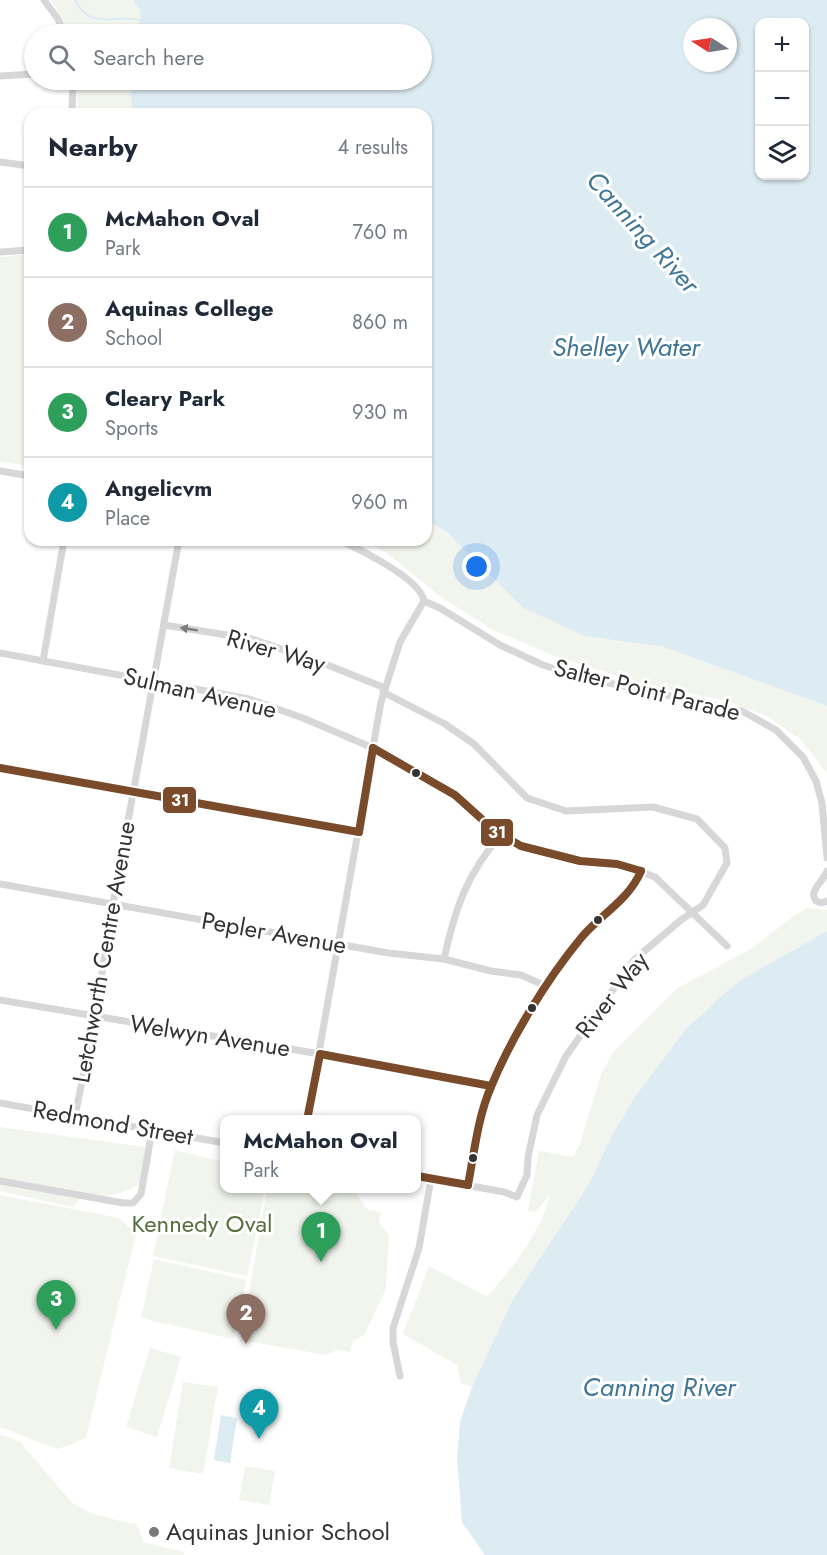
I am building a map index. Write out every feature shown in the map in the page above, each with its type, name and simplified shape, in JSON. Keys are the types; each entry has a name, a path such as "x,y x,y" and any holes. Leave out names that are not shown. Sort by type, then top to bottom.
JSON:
{"street":[{"path":"44,0 60,24"},
{"path":"0,76 24,75"},
{"path":"72,108 73,90"},
{"path":"0,162 24,165"},
{"path":"0,252 24,250"},
{"path":"0,471 24,475"},
{"path":"43,661 63,546"},
{"name":"Letchworth Centre Avenue","path":"75,1116 95,1017 113,904 178,546"},
{"name":"Salter Point Parade","path":"352,546 395,571 421,591 424,601 440,608 500,645 543,665 589,680 742,711 776,730 803,757 816,781 822,803 827,858"},
{"path":"308,1115 384,690 400,642 424,601"},
{"name":"River Way","path":"164,625 252,639 324,664 384,690 446,724 474,744 530,800 567,811 653,807 697,819 725,848 728,863 704,903 634,960 566,1056 537,1115 528,1157 527,1175 517,1197 468,1185"},
{"name":"Sulman Avenue","path":"0,653 249,699 303,718 373,748 455,795 501,835 521,846 579,861 617,864 641,871 660,880 727,946"},
{"path":"0,768 358,832"},
{"path":"444,959 452,922 469,879 501,835"},
{"path":"421,1177 468,1185 476,1141 491,1086 532,1006 581,938 635,886 641,871"},
{"path":"827,872 813,894 816,902 827,901"},
{"name":"Pepler Avenue","path":"0,884 388,953 444,959 491,971 526,976 546,986"},
{"name":"Welwyn Avenue","path":"0,1000 320,1054 491,1086"},
{"name":"Redmond Street","path":"0,1103 220,1142"},
{"path":"0,1181 134,1203 141,1194 152,1130"},
{"path":"400,1376 393,1342 393,1328 419,1248 431,1179"}],"green space":[{"path":"49,0 135,0 142,20 139,24 64,24 56,7"},
{"path":"77,90 130,90 132,108 78,108"},
{"path":"24,255 24,465 0,462 0,257"},
{"path":"432,523 584,636 664,647 827,706 827,774 800,739 767,716 723,700 640,683 557,657 491,629 440,596 388,554 374,546 432,546"},
{"path":"807,908 827,910 827,931 744,978 686,1029 634,1098 612,1135 590,1182 512,1301 472,1387 461,1383 457,1365 403,1334 429,1266 487,1297 525,1249 546,1209 550,1194 536,1212 528,1211 539,1151 573,1157 580,1144 601,1075 613,1052 676,989 751,949"},
{"path":"0,1127 152,1148 149,1169 143,1180 128,1190 109,1195 81,1196 73,1207 0,1191"},
{"name":"Kennedy Oval","path":"175,1150 220,1161 220,1193 264,1193 247,1276 153,1256"},
{"path":"266,1193 355,1193 368,1210 381,1212 379,1223 389,1235 386,1289 364,1335 353,1341 350,1352 337,1350 326,1355 241,1340"},
{"path":"0,1195 119,1218 136,1234 86,1437 57,1449 0,1427"},
{"path":"154,1259 246,1280 233,1339 141,1318"},
{"path":"150,1348 181,1357 157,1437 126,1427"},
{"path":"183,1382 218,1387 203,1474 169,1468"},
{"path":"0,1434 20,1442 72,1503 91,1513 137,1524 143,1542 184,1552 184,1555 0,1555"},
{"path":"245,1466 275,1471 269,1505 239,1500"}],"water":[{"name":"Shelley Water","path":"135,0 827,0 827,706 664,647 584,636 524,608 447,533 432,523 432,108 132,108 130,90 432,90 432,24 139,24 141,20 140,9 134,3"},
{"name":"Canning River","path":"827,931 827,1555 485,1555 462,1522 457,1459 460,1422 472,1387 512,1301 590,1182 612,1135 634,1098 686,1029 744,978"},
{"path":"221,1415 237,1418 230,1463 214,1460"}],"waterway":[{"path":"75,0 81,10 96,18 142,20"}],"transit line":[{"name":"31","path":"373,748 455,795 495,831 521,846 580,861 617,864 641,871"},
{"name":"31","path":"359,832 373,748"},
{"name":"31","path":"0,768 359,832"},
{"name":"31","path":"468,1185 483,1110 499,1068 519,1029 568,954 629,890 641,871"},
{"name":"31","path":"308,1115 320,1054 491,1086"},
{"name":"31","path":"421,1177 468,1185"}],"place":[{"name":"McMahon Oval","path":"321,1262"},
{"name":"Cleary Park","path":"56,1330"},
{"name":"Aquinas College","path":"246,1344"},
{"name":"Angelicvm","path":"259,1439"},
{"name":"Aquinas Junior School","path":"154,1532"}]}
